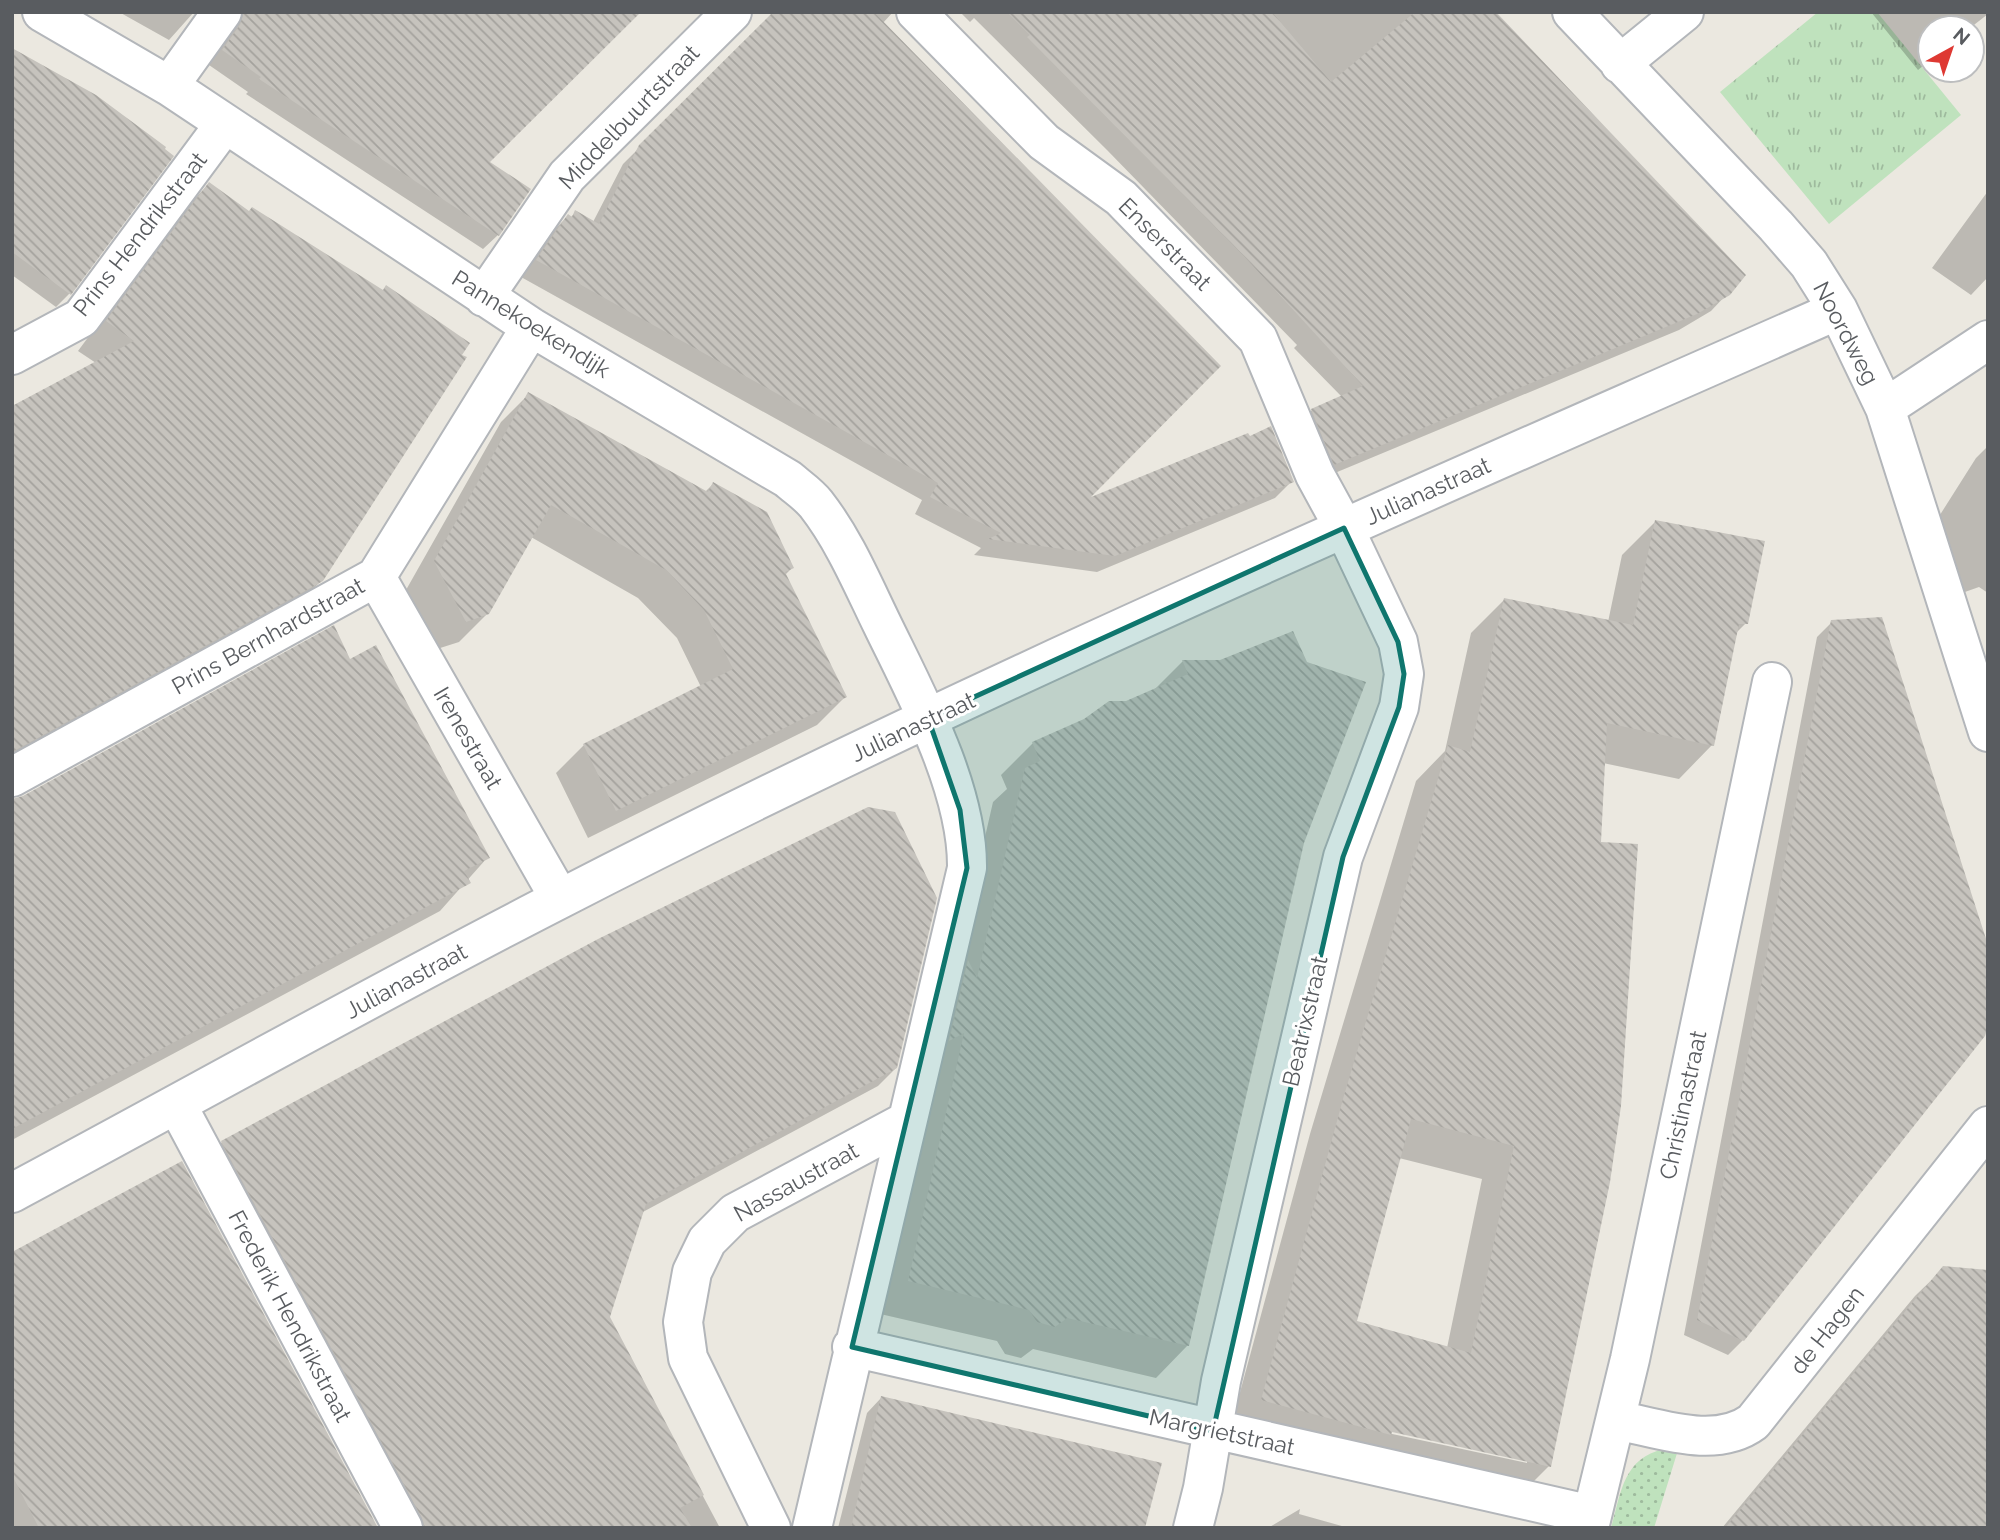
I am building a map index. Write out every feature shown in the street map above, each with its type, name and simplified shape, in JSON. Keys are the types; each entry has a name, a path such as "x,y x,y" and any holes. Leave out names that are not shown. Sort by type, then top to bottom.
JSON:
{"street":[{"name":"Pannekoekendijk","path":"42,12 169,86 484,297 762,463 814,501 842,540 928,718"},
{"path":"169,86 222,12"},
{"name":"Middelbuurtstraat","path":"484,297 567,176 732,12"},
{"name":"Enserstraat","path":"916,12 1044,142 1121,198 1258,339 1315,475 1345,528"},
{"name":"Noordweg","path":"1572,12 1776,226 1809,264 1838,310 1885,408 1988,732"},
{"path":"1620,64 1684,12"},
{"name":"Prins Hendrikstraat","path":"12,355 81,318 224,125"},
{"name":"Julianastraat","path":"12,1193 560,899 928,718 1345,528 1838,310"},
{"name":"Prins Bernhardstraat","path":"12,777 376,577 531,327"},
{"path":"1885,408 1988,340"},
{"name":"Beatrixstraat","path":"1193,1528 1221,1381 1343,857 1399,707 1404,674 1398,642 1345,528"},
{"name":"Irenestraat","path":"376,577 560,899"},
{"name":"Christinastraat","path":"1590,1521 1616,1420 1772,682"},
{"name":"Nassaustraat","path":"812,1528 852,1346 967,868 968,844 960,810 928,718"},
{"name":"Frederik Hendrikstraat","path":"177,1105 403,1528"},
{"name":"Nassaustraat","path":"771,1528 688,1358 683,1322 692,1272 707,1241 735,1213 905,1122"},
{"name":"de Hagen","path":"1616,1420 1705,1436 1740,1432 1753,1422 1988,1126"},
{"name":"Margrietstraat","path":"852,1346 1590,1521"}],"highlighted area":[{"path":"1344,528 1398,642 1404,674 1399,707 1343,857 1213,1431 852,1347 967,868 960,810 928,718"}],"green space":[{"path":"1818,12 1877,12 1916,60 1916,84 1936,84 1961,115 1829,224 1720,92"},
{"path":"1664,1449 1678,1450 1654,1528 1611,1528 1621,1490 1632,1469 1640,1460"}],"building":[{"path":"244,12 641,12 490,162 531,189 499,236 259,79 261,77 222,50 240,25"},
{"path":"773,12 874,12 1221,366 1091,497 1271,426 1294,482 1115,556 988,539 1001,533 930,497 938,483 536,260 568,214 572,217 575,210 599,224 639,145"},
{"path":"1007,12 1272,12 1331,82 1415,12 1496,12 1746,275 1730,295 1697,314 1334,465 1311,409 1363,386 1243,255 1027,37 1030,35"},
{"path":"12,48 96,95 166,147 174,156 71,295 12,252"},
{"path":"209,182 249,211 252,207 383,290 386,285 470,343 462,355 467,357 323,581 12,752 12,406 134,341 106,321"},
{"path":"528,392 708,492 713,482 767,512 794,568 785,572 847,697 616,811 583,744 733,669 704,610 666,570 551,505 489,614 466,622 434,561"},
{"path":"1655,520 1765,541 1748,624 1739,624 1714,746 1607,723 1601,842 1638,844 1621,1106 1610,1182 1551,1467 1392,1432 1391,1435 1261,1400 1343,1099 1448,745 1470,752 1504,598 1633,625","holes":["1411,1119 1514,1146 1471,1353 1357,1321"]},
{"path":"1882,617 1988,945 1988,1026 1985,1036 1744,1341 1697,1320 1831,620"},
{"path":"334,625 350,659 376,645 490,858 464,871 471,883 12,1129 12,799 23,796"},
{"path":"1293,631 1307,662 1366,682 1304,843 1189,1346 1067,1318 1055,1327 1037,1322 1029,1310 908,1281 964,1033 949,1041 968,960 977,978 1025,768 1040,761 1032,742 1084,719 1109,701 1126,701 1188,674 1182,660 1220,660"},
{"path":"868,807 895,812 937,898 897,1068 646,1204 610,1317 704,1495 680,1508 692,1528 425,1528 221,1141 598,939"},
{"path":"182,1161 378,1528 39,1528 12,1475 12,1252"},
{"path":"1943,1266 1988,1270 1988,1528 1725,1528"},
{"path":"881,1396 1162,1463 1145,1528 851,1528"}]}
